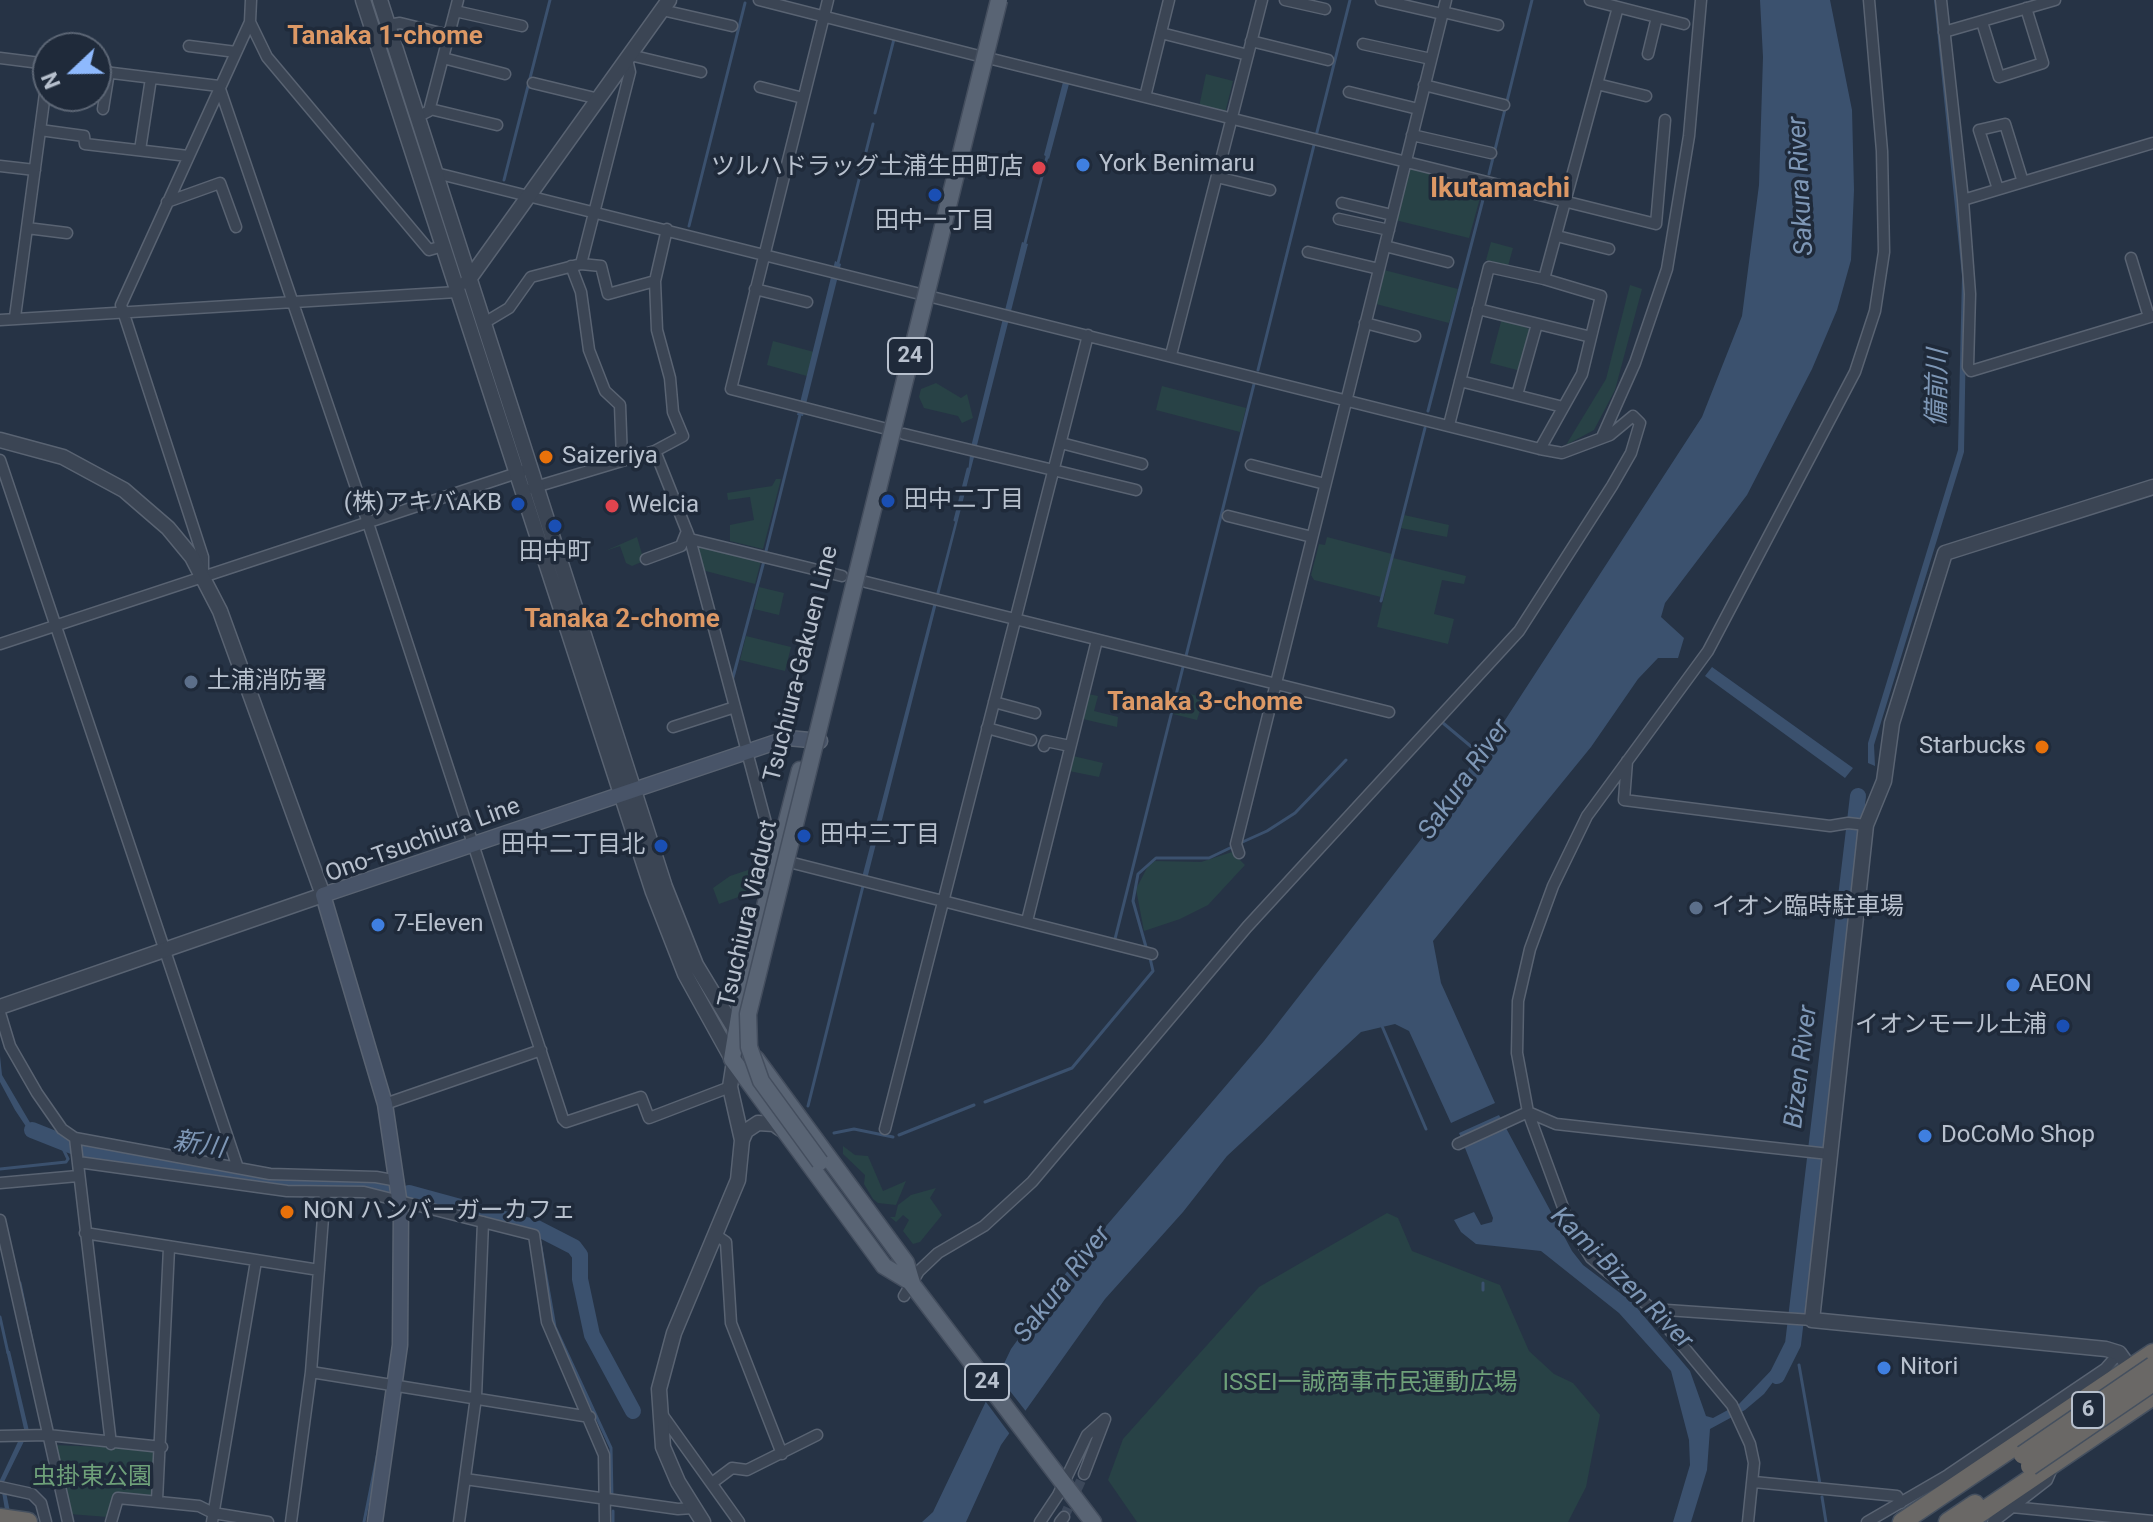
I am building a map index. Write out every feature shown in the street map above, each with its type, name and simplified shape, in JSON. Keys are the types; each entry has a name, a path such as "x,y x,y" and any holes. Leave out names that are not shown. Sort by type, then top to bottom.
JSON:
{"highway":[{"path":"1901,1513 2153,1353"},
{"name":"6","path":"1948,1522 2153,1366"},
{"name":"6","path":"1923,1522 2153,1382"},
{"path":"1967,1522 2153,1394"},
{"path":"0,1518 28,1522"}],"main road":[{"name":"Tsuchiura-Gakuen Line","path":"740,1038 782,844 814,740 985,57 993,0"},
{"name":"Tsuchiura Viaduct","path":"912,1291 761,1081 749,1047 748,1014 999,0"},
{"name":"Tsuchiura-Gakuen Line","path":"985,57 1007,0"},
{"name":"Tsuchiura-Gakuen Line","path":"732,1059 789,862 814,740 887,429 926,294"},
{"name":"Ono-Tsuchiura Line","path":"375,1522 394,1385 403,1266 398,1181 385,1104 323,895 636,791 746,751 788,738 814,740"},
{"name":"24","path":"740,1038 906,1263 912,1291"},
{"name":"24","path":"732,1059 884,1266 912,1291 1093,1522"}],"street":[{"path":"203,577 203,557 121,305 250,22 251,0"},
{"path":"363,0 457,292 523,471 620,796 671,942 732,1059 730,1087 742,1140"},
{"path":"380,0 424,113 436,173 484,323 523,471"},
{"path":"759,0 1564,204 1656,224 1665,120"},
{"path":"828,0 731,389 887,429"},
{"path":"1145,97 1169,0"},
{"path":"1171,355 1262,0"},
{"path":"1285,0 1325,9"},
{"path":"1381,0 1498,25"},
{"path":"1239,853 1236,844 1446,0"},
{"path":"1590,0 1684,24"},
{"path":"1603,435 1651,324 1667,269 1689,136 1701,0"},
{"path":"1748,1522 1754,1482 1752,1453 1732,1405 1652,1309 1591,1258 1568,1221 1528,1112 1517,1053 1518,1001 1530,949 1553,886 1587,816 1700,661 1855,372 1875,311 1884,252 1882,165 1869,0"},
{"path":"1941,0 1970,294 1968,367 1971,371 2151,317 2131,258"},
{"path":"1944,32 2052,0"},
{"path":"424,113 457,5 522,26"},
{"path":"0,320 457,292 470,279 666,5 732,26"},
{"path":"1544,279 1618,7"},
{"path":"1982,22 1999,77 2043,63 2026,8"},
{"path":"1648,54 1657,17"},
{"path":"250,22 267,57 429,250 443,246"},
{"path":"388,25 400,23 449,35"},
{"path":"1161,33 1248,55"},
{"path":"1251,41 1328,60"},
{"path":"1363,44 1431,59"},
{"path":"189,46 236,52"},
{"path":"628,57 701,72"},
{"path":"622,460 620,405 605,391 589,350 576,265 594,211 630,72 628,57"},
{"path":"0,58 32,62"},
{"path":"443,58 505,74"},
{"path":"112,72 219,86"},
{"path":"140,150 151,78"},
{"path":"533,83 599,99"},
{"path":"1597,84 1646,96"},
{"path":"1424,85 1504,105"},
{"path":"219,86 368,523 566,1122 641,1097 649,1118 730,1087"},
{"path":"760,87 803,98"},
{"path":"1349,92 1418,109"},
{"path":"15,317 42,112"},
{"path":"424,113 497,125"},
{"path":"1998,189 1979,130 2005,124 2023,182"},
{"path":"40,130 84,136 85,144 188,156"},
{"path":"1412,135 1491,153"},
{"path":"1963,200 2153,143"},
{"path":"0,166 35,170"},
{"path":"436,173 531,194 1540,449 1562,453 1603,435 1610,435 1633,416 1640,423 1631,453 1612,486 1519,631 1247,927 1032,1182 995,1218 938,1253 912,1291"},
{"path":"1217,177 1270,190"},
{"path":"167,202 220,183 236,227"},
{"path":"1342,203 1392,215"},
{"path":"1339,219 1389,230"},
{"path":"27,228 67,233"},
{"path":"529,490 655,451 683,436 673,412 670,378 657,330 655,281 667,229"},
{"path":"1557,236 1609,249"},
{"path":"1385,246 1448,262"},
{"path":"1308,252 1379,269"},
{"path":"484,323 509,308 531,277 576,265 601,266 608,294 655,281"},
{"path":"1449,425 1489,267 1544,279 1601,296 1582,374 1540,449"},
{"path":"755,289 807,302"},
{"path":"1478,309 1591,337"},
{"path":"1365,323 1415,336"},
{"path":"1517,395 1537,324"},
{"path":"885,1129 1088,335"},
{"path":"1460,381 1563,407"},
{"path":"904,434 1136,490"},
{"path":"0,440 63,457 124,490 168,528 203,577 220,611 323,895 0,1007"},
{"path":"1061,443 1142,464"},
{"path":"655,451 688,535 769,834 773,842 782,844"},
{"path":"0,460 238,1168"},
{"path":"1251,465 1325,484"},
{"path":"0,644 523,471"},
{"path":"1807,1320 1857,824 1884,781 1892,723 1945,553 2153,487"},
{"path":"529,490 636,791 683,936 740,1038"},
{"path":"1228,516 1312,537"},
{"path":"646,559 681,546 688,535"},
{"path":"688,535 842,576"},
{"path":"866,582 1389,712"},
{"path":"1027,921 1097,640"},
{"path":"994,702 1035,713"},
{"path":"673,727 735,707"},
{"path":"987,728 1031,740"},
{"path":"1044,746 1046,741 1070,746"},
{"path":"1627,761 1624,800 1830,826 1857,824"},
{"path":"789,862 1152,954"},
{"path":"0,1013 10,1046 37,1093 62,1129 75,1139 270,1174 376,1177 398,1181"},
{"path":"385,1104 541,1050"},
{"path":"1458,1144 1528,1112 1556,1124 1824,1153"},
{"path":"703,1522 669,1464 663,1447 659,1410 661,1379 674,1333 738,1180 742,1140 746,1131 758,1123 781,1129"},
{"path":"75,1139 111,1444"},
{"path":"78,1158 249,1187 364,1192 399,1198 534,1235 547,1322 604,1455 605,1522"},
{"path":"0,1183 78,1176"},
{"path":"291,1522 311,1372 325,1192"},
{"path":"0,1220 68,1522"},
{"path":"459,1522 476,1397 483,1222"},
{"path":"85,1233 319,1270"},
{"path":"716,1235 726,1242 731,1323 782,1454"},
{"path":"157,1500 162,1447 169,1248"},
{"path":"212,1518 256,1261"},
{"path":"1652,1309 1790,1318 1958,1337 2061,1343 2119,1353 2139,1384 2153,1394"},
{"path":"1867,1522 1901,1513 2105,1369 2119,1353"},
{"path":"311,1372 590,1417"},
{"path":"659,1410 739,1522"},
{"path":"1040,1522 1059,1477 1087,1435 1105,1419 1084,1474"},
{"path":"0,1436 48,1435 162,1447"},
{"path":"712,1483 732,1468 747,1470 817,1435"},
{"path":"1993,1522 2047,1480 2053,1464"},
{"path":"465,1479 678,1509 693,1508"},
{"path":"1754,1482 1897,1496 1901,1513"},
{"path":"0,1487 32,1494 41,1503 46,1522"},
{"path":"111,1522 118,1498 199,1506 212,1518 268,1522"},
{"path":"2012,1507 2153,1521"}],"green space":[{"path":"1206,74 1233,81 1225,113 1199,107"},
{"path":"1408,168 1483,187 1469,238 1395,220"},
{"path":"1491,242 1513,248 1508,266 1486,260"},
{"path":"1384,270 1458,289 1449,323 1376,304"},
{"path":"1630,285 1642,289 1615,390 1594,430 1566,445 1606,379"},
{"path":"1502,318 1532,330 1521,371 1490,363"},
{"path":"773,341 814,352 807,376 767,365"},
{"path":"936,383 961,398 967,394 973,418 962,423 958,416 924,408 919,397 921,389"},
{"path":"1162,386 1246,408 1240,432 1156,410"},
{"path":"776,479 781,479 763,549 730,541 730,525 754,520 750,497 728,500 727,493 772,486"},
{"path":"1404,515 1449,525 1447,537 1401,528"},
{"path":"637,537 644,561 632,566 626,563 620,546 605,551"},
{"path":"1327,537 1392,554 1381,597 1314,580 1311,575 1319,544 1325,545"},
{"path":"697,544 761,561 755,584 702,570"},
{"path":"1393,558 1466,576 1464,584 1442,580 1434,614 1454,619 1448,644 1377,627"},
{"path":"759,587 784,593 779,615 754,609"},
{"path":"746,636 791,647 785,671 740,660"},
{"path":"1180,691 1204,698 1197,720 1173,714"},
{"path":"1088,694 1098,696 1094,711 1118,717 1117,727 1083,719"},
{"path":"1073,756 1103,763 1099,777 1069,771"},
{"path":"1232,852 1245,865 1208,905 1180,919 1144,931 1136,889 1148,866 1155,861 1201,862"},
{"path":"763,865 755,891 719,904 713,888 730,876"},
{"path":"843,1146 855,1155 868,1156 883,1191 906,1181 896,1205 878,1203 873,1199 864,1184 865,1175 843,1154"},
{"path":"936,1188 930,1198 942,1215 920,1242 913,1244 903,1231 909,1220 903,1215 896,1222 890,1217 895,1217 898,1205 911,1195"},
{"name":"ISSEI一誠商事市民運動広場","path":"1387,1213 1398,1218 1412,1251 1500,1285 1529,1351 1554,1374 1573,1383 1600,1415 1586,1487 1568,1522 1137,1522 1108,1480 1123,1439 1259,1287"},
{"name":"虫掛東公園","path":"53,1445 159,1449 155,1497 117,1494 108,1517 69,1514"}],"water":[{"name":"Sakura River","path":"1760,0 1830,0 1852,110 1854,190 1851,260 1837,310 1812,369 1747,495 1665,603 1661,617 1684,638 1678,658 1658,658 1638,679 1591,747 1433,941 1441,983 1495,1103 1451,1123 1409,1031 1395,1024 1361,1032 1227,1156 1183,1212 1105,1299 1001,1445 966,1522 922,1522 933,1512 1011,1349 1066,1273 1264,1041 1460,789 1471,763 1496,734 1702,417 1742,316 1759,185 1763,57"},
{"path":"1934,0 1939,0 1967,276 1964,452 1874,745 1875,766 1868,763 1868,743 1958,450 1962,276"},
{"path":"1063,82 1069,84 1049,159 1044,155"},
{"path":"1022,242 1028,244 865,887 860,885 968,472 971,447"},
{"path":"835,261 841,264 803,416 797,415"},
{"path":"1712,667 1853,768 1845,778 1705,676"},
{"path":"0,1056 2,1075 32,1126 53,1133 53,1140 29,1131 15,1110 0,1082"},
{"path":"1499,1115 1572,1251 1583,1265 1632,1302 1690,1371 1706,1416 1713,1418 1739,1404 1784,1357 1789,1361 1764,1394 1745,1410 1710,1429 1707,1470 1691,1522 1673,1522 1690,1465 1689,1440 1671,1371 1619,1313 1541,1251 1476,1244 1461,1232 1454,1220 1474,1212 1481,1225 1492,1222 1459,1133"},
{"path":"6,1350 10,1351 29,1431 4,1482 12,1522 7,1522 0,1480 24,1429"}],"pier":[{"path":"995,1372 1028,1414 1012,1437 983,1398"}],"waterway":[{"path":"504,180 550,0"},
{"path":"1316,136 1350,0"},
{"path":"1489,174 1532,0"},
{"path":"689,226 745,3"},
{"path":"875,113 894,39"},
{"path":"838,263 873,124"},
{"path":"1258,370 1314,145"},
{"path":"1025,243 1048,153"},
{"path":"1428,411 1486,188"},
{"path":"1186,656 1254,384"},
{"path":"766,551 800,415"},
{"path":"1381,601 1425,428"},
{"path":"955,520 968,469"},
{"path":"732,681 764,561"},
{"path":"1115,939 1183,667"},
{"name":"Sakura River","path":"1443,723 1480,754"},
{"path":"1238,844 1267,831 1295,813 1346,760"},
{"name":"Bizen River","path":"1777,1376 1793,1344 1858,796"},
{"path":"1146,947 1133,901 1138,874 1156,858 1209,858 1232,847"},
{"path":"808,1106 863,886"},
{"path":"985,1102 1072,1068 1153,971 1150,958"},
{"path":"1382,1026 1426,1129"},
{"path":"899,1135 974,1105"},
{"path":"834,1133 854,1129 893,1137"},
{"name":"新川","path":"32,1130 85,1151 224,1175 288,1183 362,1183 391,1189"},
{"path":"0,1169 66,1162 68,1159 58,1138"},
{"name":"新川","path":"409,1193 537,1228 574,1247 580,1255 580,1279 592,1335 633,1411"},
{"path":"540,1242 555,1327 611,1448 612,1497"},
{"path":"20,1283 32,1341"},
{"path":"1483,1283 1483,1290"},
{"path":"0,1317 8,1353"},
{"name":"Bizen River","path":"1799,1365 1820,1484"},
{"path":"364,1522 379,1447"},
{"name":"Bizen River","path":"1822,1497 1826,1522"},
{"path":"613,1511 613,1522"}],"tunnel":[{"path":"1064,1517 1084,1474"}],"place":[{"name":"York Benimaru","path":"1083,165"},
{"name":"ツルハドラッグ土浦生田町店","path":"1039,168"},
{"name":"田中一丁目","path":"935,195"},
{"name":"Saizeriya","path":"546,457"},
{"name":"田中二丁目","path":"888,501"},
{"name":"(株)アキバAKB","path":"518,504"},
{"name":"Welcia","path":"612,506"},
{"name":"田中町","path":"555,526"},
{"name":"土浦消防署","path":"191,682"},
{"name":"Starbucks","path":"2042,747"},
{"name":"田中三丁目","path":"804,836"},
{"name":"田中二丁目北","path":"661,846"},
{"name":"イオン臨時駐車場","path":"1696,908"},
{"name":"7-Eleven","path":"378,925"},
{"name":"AEON","path":"2013,985"},
{"name":"イオンモール土浦","path":"2063,1026"},
{"name":"DoCoMo Shop","path":"1925,1136"},
{"name":"NON ハンバーガーカフェ","path":"287,1212"},
{"name":"Nitori","path":"1884,1368"}],"district":[{"name":"Tanaka 1-chome","path":"385,37"},
{"name":"Ikutamachi","path":"1500,190"},
{"name":"Tanaka 2-chome","path":"622,620"},
{"name":"Tanaka 3-chome","path":"1205,703"}],"water label":[{"name":"備前川","path":"1939,388"},
{"name":"Kami-Bizen River","path":"1621,1279"}]}
